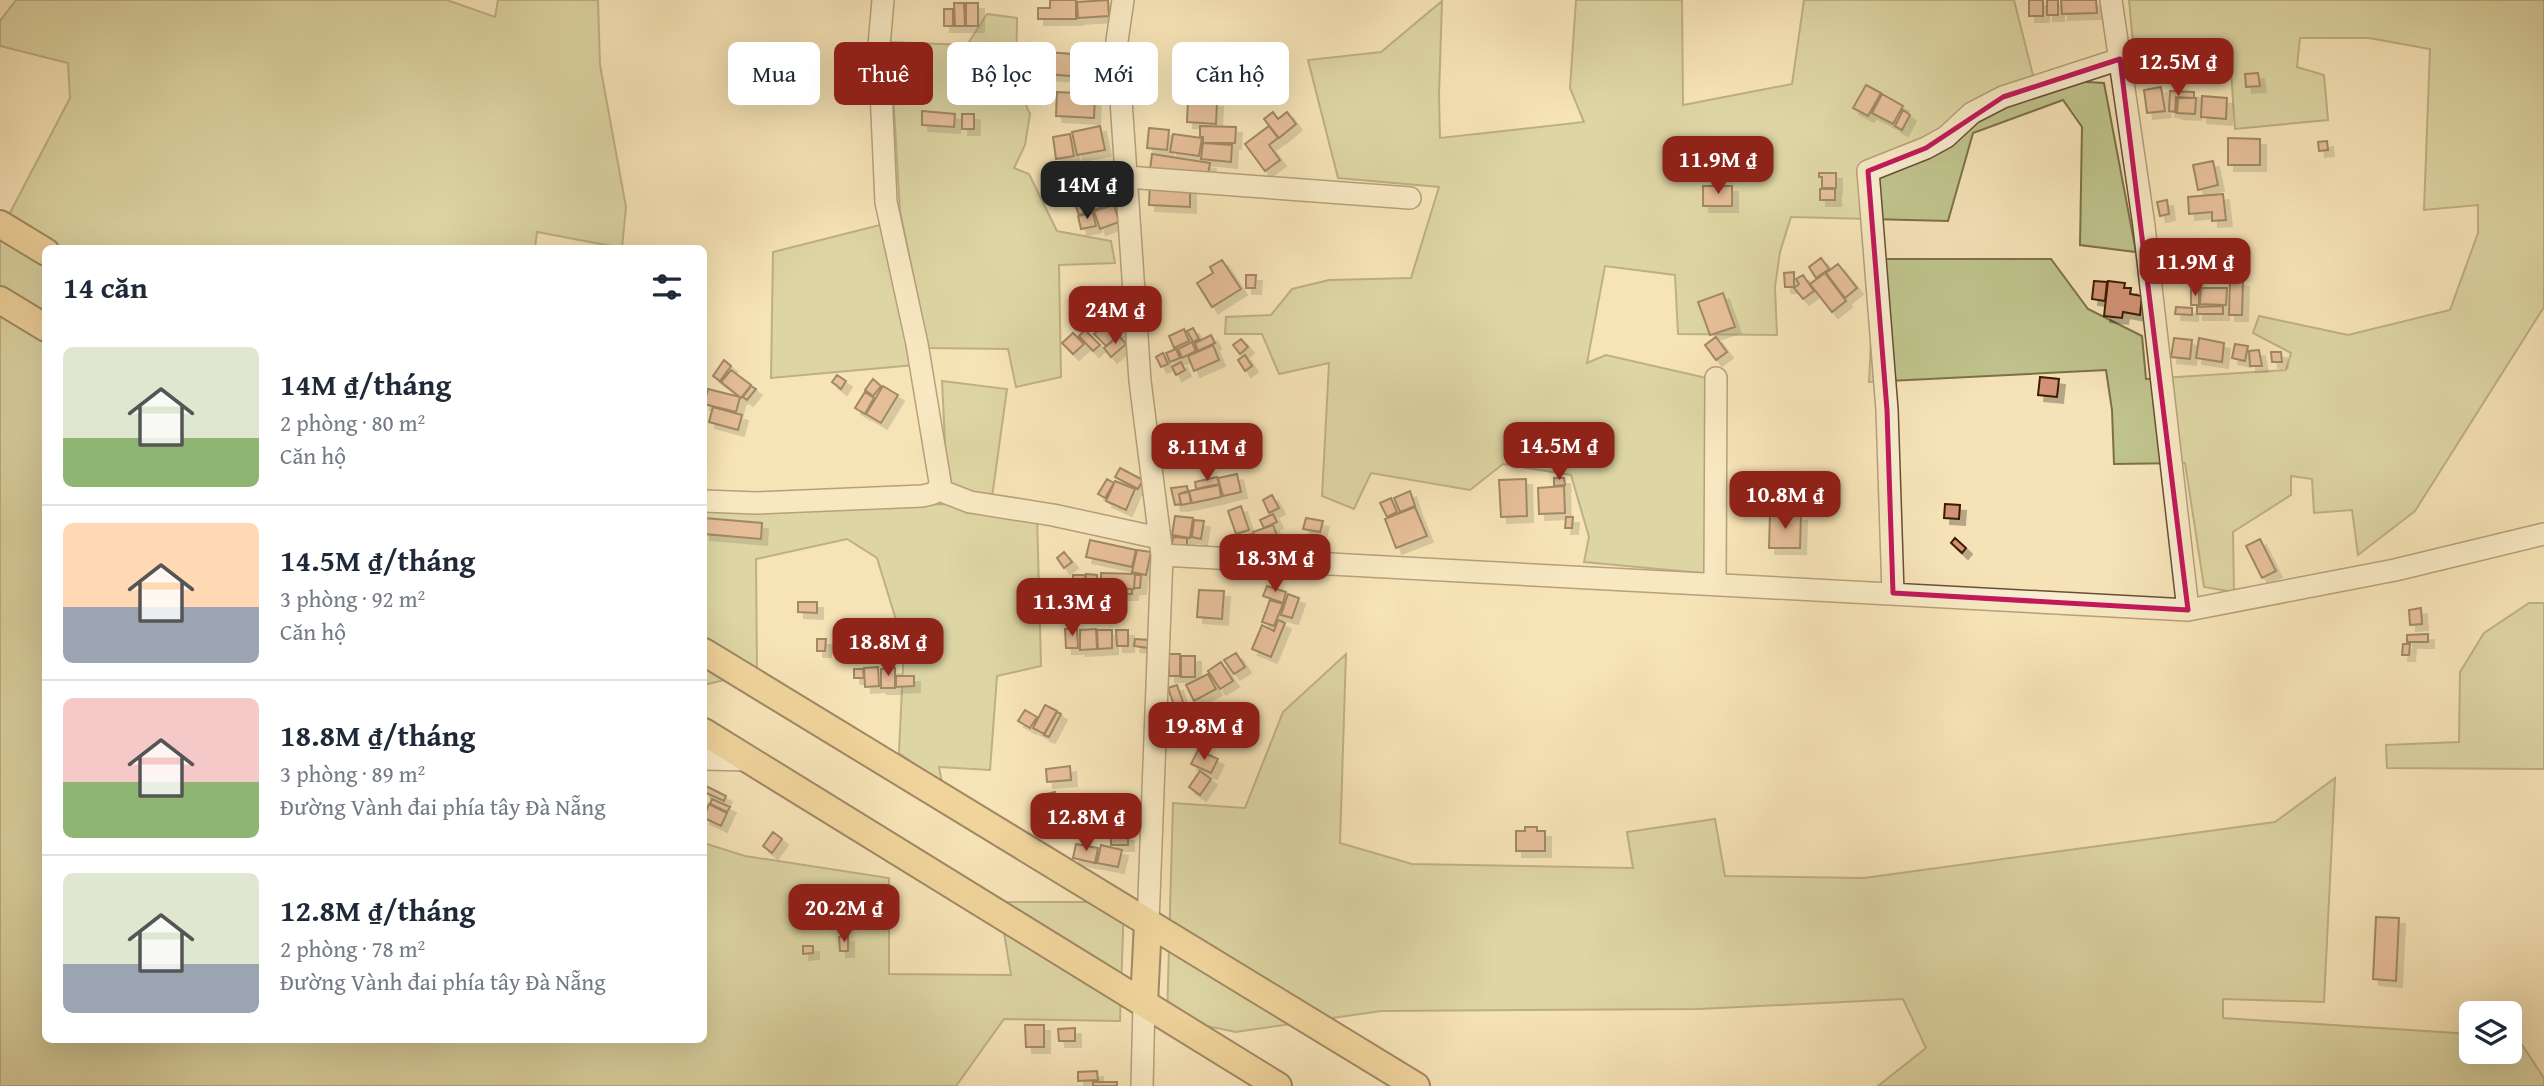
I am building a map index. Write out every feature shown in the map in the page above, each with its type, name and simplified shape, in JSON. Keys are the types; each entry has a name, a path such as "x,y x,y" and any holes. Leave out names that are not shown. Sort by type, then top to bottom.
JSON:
{"main road":[{"path":"0,224 42,250"},
{"path":"0,300 42,326"},
{"path":"707,654 1416,1086"},
{"path":"707,734 1278,1086"},
{"path":"1144,1003 1148,923"}],"street":[{"path":"707,501 757,503 908,497 933,495 939,490 940,482 917,344 886,202 879,46 883,0"},
{"path":"1124,0 1118,41 1140,381 1160,546 1148,923"},
{"path":"2111,0 2144,226 2189,610"},
{"path":"1893,593 1887,410 1868,172 1926,149 1972,113 2003,97 2120,58"},
{"path":"1127,177 1410,198"},
{"path":"1715,583 1716,378"},
{"path":"939,490 959,499 1053,515 1160,546 1715,583 2189,610 2395,570 2544,534"},
{"path":"707,759 748,760"},
{"path":"1142,1086 1144,1003"}],"highlighted area":[{"path":"2120,59 2188,610 1893,593 1887,410 1868,171 1926,148 2003,97"}],"green space":[{"path":"16,0 447,0 495,17 498,0 598,0 600,65 626,207 622,245 606,245 537,232 535,245 42,245 42,1043 707,1043 707,844 745,856 889,878 889,974 1011,975 999,902 1124,902 1120,1021 1004,1019 956,1086 0,1086 0,232 70,98 68,63 0,46 0,21"},
{"path":"1576,0 1682,0 1683,105 1792,84 1804,0 2014,0 2034,79 2104,83 2136,252 2080,245 2082,127 2063,100 1973,133 1948,221 1791,217 1780,252 1775,287 1777,335 1678,334 1675,275 1605,266 1587,363 1606,355 1711,379 1723,575 1584,562 1589,537 1571,475 1503,464 1470,490 1371,473 1354,509 1322,496 1329,363 1279,374 1262,334 1225,334 1226,317 1271,315 1292,289 1329,280 1411,278 1439,187 1338,178 1308,60 1381,52 1442,1 1440,138 1584,122 1570,88"},
{"path":"2129,0 2544,0 2544,307 2415,511 2358,555 2352,510 2314,513 2312,479 2291,476 2291,495 2233,532 2234,592 2204,587 2185,463 2114,464 2112,410 2106,370 1869,382 1875,259 2051,259 2088,309 2142,336 2146,379 2286,370 2291,353 2253,333 2259,316 2348,335 2450,310 2478,233 2478,205 2424,210 2430,49 2369,38 2300,38 2297,67 2324,75 2328,120 2235,129 2231,71 2136,76"},
{"path":"987,14 1017,18 1017,42 969,42"},
{"path":"933,44 947,44 947,105 1026,105 1030,114 1025,145 1014,168 1029,174 1057,231 1111,241 1115,263 1059,265 1061,377 1016,387 1008,349 928,348 900,211 894,105 933,105"},
{"path":"884,224 914,365 771,378 773,252"},
{"path":"942,381 1007,389 992,497 1037,515 1041,666 997,676 990,770 939,767 942,783 899,753 904,646 877,558 847,539 756,559 757,672 707,684 707,512 948,504"},
{"path":"2529,603 2544,603 2544,769 2387,768 2386,745 2459,742 2460,672 2484,633"},
{"path":"1346,654 1340,843 1412,864 1633,868 1627,832 1715,819 1725,876 1864,878 2275,822 2335,778 2324,1002 2223,999 2223,1018 2459,1033 2459,1064 2522,1064 2522,1045 2544,1078 2544,1086 1878,1086 1926,1048 1903,999 1699,1009 1381,1011 1236,1032 1167,1018 1173,803 1245,808 1283,712"}],"building":[{"path":"1050,0 1076,0 1076,19 1038,19 1038,8 1050,8"},
{"path":"1108,0 1109,16 1078,18 1077,2"},
{"path":"2029,0 2043,0 2043,16 2029,16"},
{"path":"2047,0 2058,0 2058,15 2047,15"},
{"path":"2061,0 2096,0 2097,13 2062,14"},
{"path":"954,3 964,3 965,26 955,26"},
{"path":"966,3 978,3 978,26 966,26"},
{"path":"944,9 953,9 953,26 944,26"},
{"path":"1056,53 1070,54 1070,76 1056,75"},
{"path":"2258,73 2260,86 2246,87 2245,74"},
{"path":"1866,85 1881,93 1868,116 1853,108"},
{"path":"2161,87 2165,111 2147,113 2144,90"},
{"path":"2170,91 2194,92 2194,98 2176,97 2175,112 2169,111"},
{"path":"1057,92 1070,93 1070,105 1095,105 1094,118 1056,116"},
{"path":"1882,94 1903,106 1893,124 1872,113"},
{"path":"2202,96 2227,98 2226,119 2201,117"},
{"path":"2178,98 2196,98 2195,114 2177,113"},
{"path":"1188,105 1217,105 1216,124 1187,122"},
{"path":"1903,110 1910,115 1902,130 1895,126"},
{"path":"922,111 955,114 954,127 922,125"},
{"path":"1273,112 1278,119 1287,112 1296,124 1279,138 1264,119"},
{"path":"962,114 974,114 974,129 962,129"},
{"path":"1100,126 1105,150 1077,155 1072,132"},
{"path":"1200,126 1236,127 1235,143 1203,143"},
{"path":"1269,126 1278,138 1269,145 1280,160 1265,171 1245,144"},
{"path":"1149,128 1169,130 1167,150 1147,148"},
{"path":"1070,134 1074,156 1056,159 1053,137"},
{"path":"1173,134 1202,138 1199,156 1170,152"},
{"path":"2228,138 2260,139 2260,165 2228,165"},
{"path":"2327,141 2328,150 2319,151 2318,142"},
{"path":"1203,143 1232,145 1231,162 1201,159"},
{"path":"1152,154 1210,163 1207,179 1150,170"},
{"path":"2213,161 2218,185 2198,190 2193,165"},
{"path":"1819,173 1836,173 1836,188 1822,188 1822,177 1819,177"},
{"path":"1150,182 1190,183 1190,207 1149,205"},
{"path":"1703,186 1732,186 1732,206 1703,206"},
{"path":"1820,189 1835,189 1835,200 1820,200"},
{"path":"1107,192 1112,204 1094,210 1089,197"},
{"path":"2223,194 2226,220 2212,221 2212,212 2189,214 2188,197"},
{"path":"2167,200 2169,214 2160,216 2157,202"},
{"path":"1089,201 1092,211 1079,215 1075,204"},
{"path":"1114,205 1119,222 1100,229 1094,211"},
{"path":"1093,213 1096,226 1081,229 1078,216"},
{"path":"1821,258 1829,269 1816,278 1809,267"},
{"path":"1222,260 1241,289 1212,307 1197,283 1213,273 1210,267"},
{"path":"1838,264 1857,288 1845,298 1826,273"},
{"path":"1794,272 1794,287 1785,287 1784,273"},
{"path":"1825,273 1846,301 1832,312 1810,284"},
{"path":"1246,275 1256,275 1255,288 1246,288"},
{"path":"1803,275 1814,291 1803,299 1794,288 1799,284 1796,279"},
{"path":"2230,280 2243,281 2242,315 2229,315"},
{"path":"2094,281 2107,282 2105,301 2092,299"},
{"path":"2108,281 2125,283 2124,288 2131,288 2130,294 2142,296 2140,315 2123,312 2122,318 2104,316"},
{"path":"2201,288 2227,288 2226,305 2200,304"},
{"path":"2191,290 2199,290 2199,305 2191,305"},
{"path":"1723,293 1735,327 1710,335 1698,302"},
{"path":"2223,306 2223,314 2197,314 2197,307"},
{"path":"2176,307 2192,308 2192,315 2175,314"},
{"path":"1109,321 1120,334 1106,346 1094,334"},
{"path":"1193,328 1199,339 1193,342 1187,331"},
{"path":"1184,329 1189,341 1174,348 1169,336"},
{"path":"1085,330 1100,345 1093,351 1079,336"},
{"path":"1073,333 1084,344 1073,354 1062,343"},
{"path":"1211,335 1215,343 1198,351 1195,343"},
{"path":"1119,336 1126,344 1111,357 1104,348"},
{"path":"1716,337 1727,352 1716,360 1705,345"},
{"path":"2174,338 2192,340 2190,359 2171,357"},
{"path":"2199,338 2224,343 2222,362 2196,358"},
{"path":"1241,339 1248,347 1240,354 1233,345"},
{"path":"1192,342 1196,351 1182,358 1178,349"},
{"path":"2235,344 2248,346 2245,361 2232,358"},
{"path":"1213,345 1219,360 1194,371 1188,356"},
{"path":"1176,349 1180,358 1170,362 1166,353"},
{"path":"2259,350 2262,366 2250,366 2249,351"},
{"path":"2271,352 2281,352 2282,362 2272,362"},
{"path":"1163,353 1168,364 1161,367 1156,357"},
{"path":"1245,355 1252,366 1245,371 1238,360"},
{"path":"724,360 731,366 720,381 713,376"},
{"path":"1181,362 1185,370 1176,375 1172,367"},
{"path":"731,370 751,385 741,398 721,382"},
{"path":"837,375 846,381 841,389 832,382"},
{"path":"2040,377 2059,379 2057,397 2038,395"},
{"path":"873,379 881,386 873,396 865,390"},
{"path":"751,386 756,389 747,400 743,397"},
{"path":"883,386 898,395 881,423 866,414"},
{"path":"708,389 740,397 736,412 707,405"},
{"path":"865,392 874,398 865,414 855,408"},
{"path":"713,407 742,415 738,430 709,422"},
{"path":"1120,468 1143,480 1138,489 1115,477"},
{"path":"1237,474 1241,492 1223,496 1218,478"},
{"path":"1217,477 1219,484 1196,489 1195,482"},
{"path":"1554,478 1564,478 1565,485 1554,486"},
{"path":"1107,479 1114,483 1105,498 1098,494"},
{"path":"1526,479 1527,516 1501,517 1499,480"},
{"path":"1115,481 1135,489 1126,510 1106,501"},
{"path":"1219,485 1221,497 1192,503 1189,491"},
{"path":"1187,486 1188,491 1179,494 1181,504 1175,505 1171,488"},
{"path":"1564,486 1565,513 1539,514 1538,488"},
{"path":"1410,491 1415,506 1400,512 1394,498"},
{"path":"1189,492 1191,503 1181,505 1179,494"},
{"path":"1272,495 1279,508 1269,513 1263,500"},
{"path":"1391,498 1397,512 1387,517 1380,503"},
{"path":"1945,504 1960,505 1959,519 1944,518"},
{"path":"1241,506 1249,530 1236,534 1228,511"},
{"path":"1415,507 1427,536 1396,548 1385,519"},
{"path":"1273,514 1277,522 1264,528 1260,520"},
{"path":"1770,514 1801,515 1800,548 1769,548"},
{"path":"1175,516 1193,518 1190,538 1172,535"},
{"path":"1566,517 1573,517 1572,528 1565,528"},
{"path":"707,518 762,523 761,539 707,534"},
{"path":"1306,518 1323,521 1320,532 1303,529"},
{"path":"1194,520 1204,521 1201,539 1192,537"},
{"path":"1273,525 1280,544 1259,551 1253,532"},
{"path":"1251,534 1257,549 1251,551 1245,536"},
{"path":"1173,537 1187,538 1187,550 1171,549"},
{"path":"1955,538 1966,548 1962,553 1951,543"},
{"path":"2260,539 2276,571 2262,578 2246,546"},
{"path":"1090,540 1136,550 1132,567 1086,557"},
{"path":"1137,550 1151,552 1146,575 1132,572"},
{"path":"1064,552 1072,562 1064,568 1057,558"},
{"path":"1101,573 1135,574 1134,589 1101,588"},
{"path":"1086,574 1097,575 1096,593 1085,592"},
{"path":"1073,575 1085,575 1085,592 1072,592"},
{"path":"1135,575 1141,575 1140,588 1134,588"},
{"path":"1267,586 1286,592 1283,603 1263,596"},
{"path":"1113,589 1132,589 1132,594 1113,594"},
{"path":"1199,590 1224,591 1222,619 1197,617"},
{"path":"1288,594 1299,598 1292,618 1281,615"},
{"path":"1270,600 1283,604 1274,626 1262,622"},
{"path":"798,602 817,602 817,613 798,612"},
{"path":"2421,608 2422,624 2410,625 2409,610"},
{"path":"1278,620 1285,623 1271,657 1252,649 1262,625 1274,631"},
{"path":"1065,629 1077,629 1078,648 1066,648"},
{"path":"1096,629 1097,649 1080,650 1080,630"},
{"path":"1097,630 1112,630 1112,648 1098,649"},
{"path":"1116,630 1128,630 1128,646 1117,646"},
{"path":"2428,634 2428,642 2407,642 2407,635"},
{"path":"817,639 826,639 825,651 817,651"},
{"path":"1135,639 1149,640 1148,648 1134,646"},
{"path":"2403,644 2410,644 2409,655 2402,655"},
{"path":"1236,653 1245,667 1234,674 1224,660"},
{"path":"1169,654 1180,654 1180,676 1169,676"},
{"path":"1181,656 1195,656 1195,677 1181,677"},
{"path":"1221,662 1233,681 1220,689 1208,671"},
{"path":"878,667 879,686 865,687 864,668"},
{"path":"895,668 895,688 881,688 881,669"},
{"path":"854,669 863,669 864,678 854,678"},
{"path":"1208,674 1216,689 1194,701 1186,685"},
{"path":"896,676 914,676 914,686 896,687"},
{"path":"1177,685 1184,705 1175,708 1168,688"},
{"path":"1045,705 1057,711 1044,734 1033,728"},
{"path":"1025,710 1037,717 1030,728 1018,721"},
{"path":"1057,712 1061,714 1049,737 1044,735"},
{"path":"1198,750 1218,759 1211,773 1191,764"},
{"path":"1070,766 1071,780 1047,782 1046,769"},
{"path":"1200,771 1211,779 1200,795 1189,787"},
{"path":"707,786 726,796 724,801 707,793"},
{"path":"1055,792 1058,810 1049,812 1046,794"},
{"path":"712,799 730,807 727,812 710,804"},
{"path":"1120,799 1123,813 1093,820 1089,806"},
{"path":"709,804 727,813 721,826 707,819"},
{"path":"1035,806 1044,806 1044,817 1035,817"},
{"path":"1082,806 1084,817 1072,820 1069,808"},
{"path":"1068,813 1070,822 1057,824 1056,815"},
{"path":"1525,827 1537,827 1537,831 1545,831 1545,851 1516,851 1516,831 1525,831"},
{"path":"773,832 782,839 772,853 763,846"},
{"path":"1111,835 1128,835 1128,845 1111,845"},
{"path":"1076,844 1098,848 1095,863 1073,858"},
{"path":"1101,845 1122,850 1118,867 1097,863"},
{"path":"2376,917 2399,918 2396,981 2373,979"},
{"path":"848,936 848,951 840,951 839,937"},
{"path":"803,946 813,946 813,953 803,954"},
{"path":"1025,1025 1044,1025 1044,1047 1026,1047"},
{"path":"1075,1028 1075,1041 1059,1041 1058,1029"},
{"path":"1097,1071 1098,1080 1078,1081 1078,1072"},
{"path":"1093,1082 1117,1082 1117,1086 1093,1086"}]}
